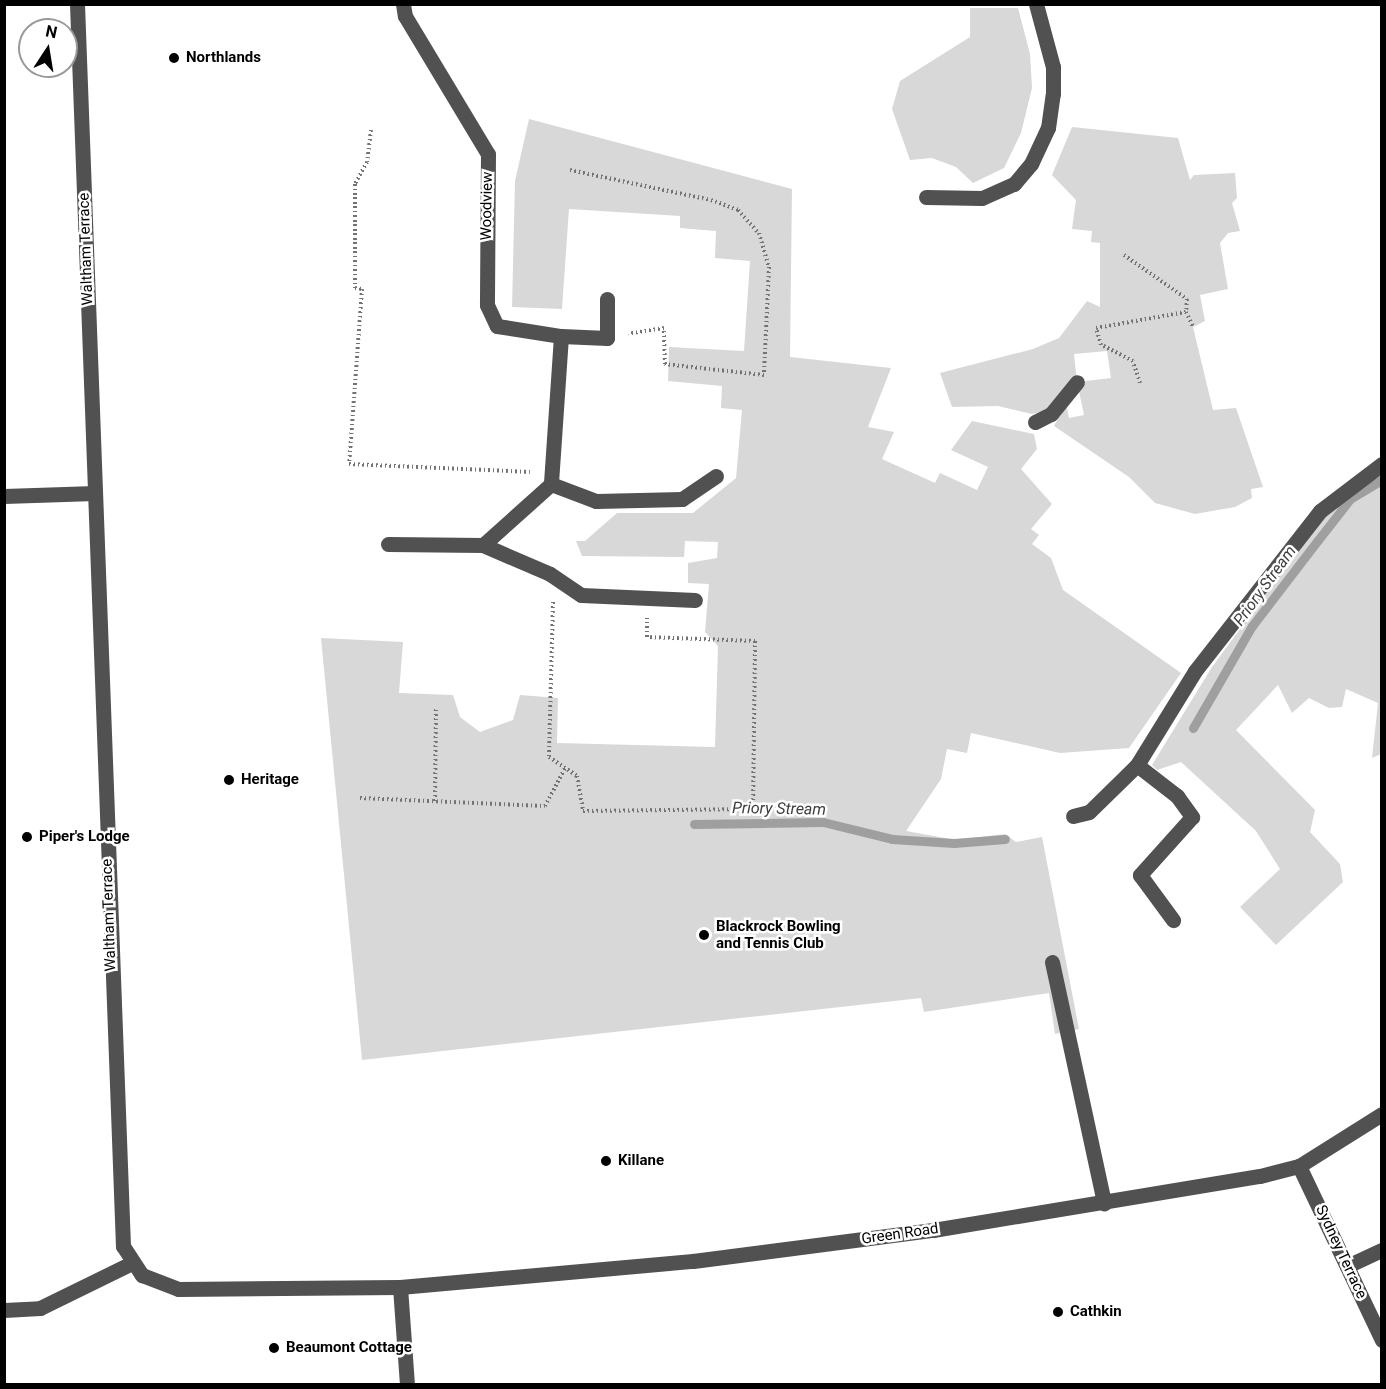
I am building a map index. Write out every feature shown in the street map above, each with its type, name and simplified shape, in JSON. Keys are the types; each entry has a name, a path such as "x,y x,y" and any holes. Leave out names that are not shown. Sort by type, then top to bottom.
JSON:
{"street":[{"name":"Waltham Terrace","path":"77,4 115,1080 123,1246 130,1264"},
{"name":"Woodview","path":"403,4 405,16 488,154 487,304 497,326 523,334 607,338"},
{"path":"926,197 982,198 1014,184 1031,164 1048,128 1053,94 1053,67 1036,4"},
{"path":"607,299 607,338"},
{"path":"483,545 551,478 561,336"},
{"path":"1035,422 1051,414 1077,382"},
{"path":"1078,818 1143,769 1209,654 1320,511 1382,464"},
{"path":"551,478 596,501 682,499 716,476"},
{"path":"4,496 95,493"},
{"path":"388,544 483,545 561,582 581,595 695,600"},
{"path":"1143,769 1192,817 1140,875 1173,920"},
{"path":"1053,962 1104,1203"},
{"name":"Green Road","path":"400,1287 693,1261 1104,1203 1299,1166 1382,1114"},
{"name":"Sydney Terrace","path":"1299,1166 1382,1340"},
{"path":"1347,1266 1382,1250"},
{"path":"4,1310 40,1308 130,1264 157,1284 178,1289 400,1287 407,1384"}],"path":[{"path":"371,130 367,162 355,184 355,288 362,289 349,464 551,478"},
{"path":"570,170 642,182 738,210 759,233 769,267 764,375 665,364 664,328 607,338"},
{"path":"1124,255 1187,299 1186,312 1193,327"},
{"path":"1140,383 1133,361 1101,345 1096,328 1186,312"},
{"path":"561,582 553,591 549,757 577,776 578,806 588,813 753,809 755,641 647,637 648,599"},
{"path":"435,801 436,708"},
{"path":"360,798 545,806 565,768"}],"shaded area":[{"path":"970,8 1018,8 1030,54 1032,88 1021,133 1004,168 973,183 956,167 932,158 910,160 892,109 900,81 970,37"},
{"path":"529,119 792,189 790,357 891,368 868,427 894,432 882,459 935,483 940,473 977,490 988,467 951,450 972,421 1034,434 1037,449 1021,469 1052,504 1031,529 1039,535 1032,544 1051,558 1063,590 1181,673 1129,748 1060,753 971,733 967,753 947,749 941,779 906,831 956,840 1005,834 1016,842 1042,837 1079,1029 1055,1034 1049,993 924,1012 921,998 362,1060 321,638 403,642 399,693 453,695 460,717 480,732 513,720 520,695 558,698 557,743 715,747 718,646 705,632 709,584 688,583 688,563 717,558 718,542 685,541 684,557 582,556 576,541 585,541 617,513 693,513 736,478 742,410 721,408 722,386 668,381 669,347 744,351 750,261 715,258 716,231 680,228 680,216 569,209 562,309 512,307 515,181"},
{"path":"1072,127 1178,138 1190,180 1194,175 1235,173 1237,198 1232,203 1240,231 1228,233 1220,243 1228,289 1200,295 1205,321 1193,327 1213,410 1236,408 1263,487 1251,489 1252,498 1235,507 1195,514 1155,503 1129,477 1054,426 1066,403 1069,418 1084,415 1077,382 1049,410 1032,414 998,406 952,407 940,373 1033,349 1059,338 1087,301 1100,307 1100,243 1091,242 1092,231 1072,229 1076,200 1052,175","holes":["1107,351 1111,378 1077,382 1074,354"]},
{"path":"1381,471 1381,754 1372,758 1378,703 1346,689 1342,707 1329,708 1309,698 1292,713 1278,685 1236,730 1315,810 1310,832 1340,864 1343,882 1276,945 1240,907 1280,869 1256,831 1181,762 1157,770 1152,765 1212,667 1325,514"}],"waterway":[{"name":"Priory Stream","path":"1193,728 1252,626 1350,499 1382,480"},
{"name":"Priory Stream","path":"694,824 823,822 892,839 954,843 1005,839"}],"place":[{"name":"Northlands","path":"174,58"},
{"name":"Heritage","path":"229,780"},
{"name":"Piper's Lodge","path":"27,837"},
{"name":"Blackrock Bowling and Tennis Club","path":"704,935"},
{"name":"Killane","path":"606,1161"},
{"name":"Cathkin","path":"1058,1312"},
{"name":"Beaumont Cottage","path":"274,1348"}]}
